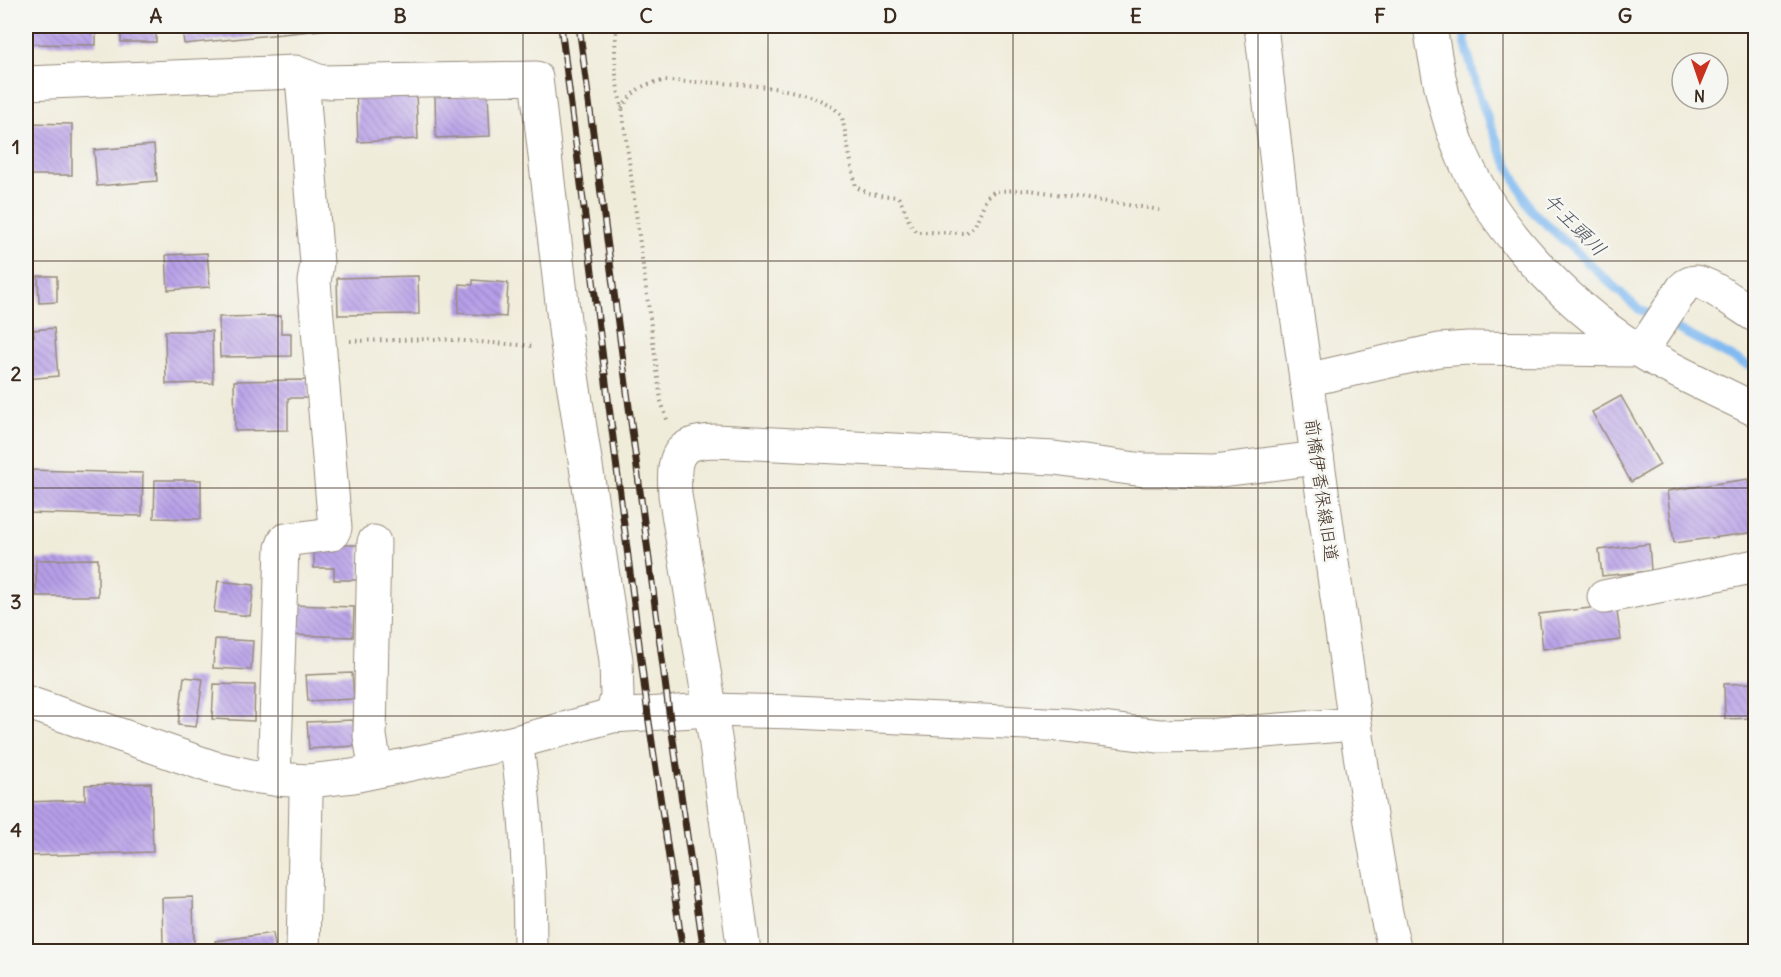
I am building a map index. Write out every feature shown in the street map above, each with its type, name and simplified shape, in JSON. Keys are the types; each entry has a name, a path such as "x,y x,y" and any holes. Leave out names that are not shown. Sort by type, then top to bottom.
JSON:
{"street":[{"name":"前橋伊香保線旧道","path":"1262,26 1282,216 1355,724 1386,913 1395,951"},
{"path":"1430,26 1437,72 1463,157 1495,212 1540,270 1606,328 1755,410"},
{"path":"26,83 295,72 321,82 536,78 568,349 616,660 617,697 612,716"},
{"path":"274,779 282,548 285,540 332,534 335,528 314,282 317,263 303,89 306,76"},
{"path":"1306,380 1439,350 1468,348 1631,350 1641,346 1686,284 1695,282 1706,285 1755,316"},
{"path":"744,951 710,710 675,495 674,464 680,451 700,441 727,441 1054,458 1144,470 1194,471 1214,471 1317,458"},
{"path":"374,542 370,736 376,771"},
{"path":"1604,597 1755,566"},
{"path":"26,702 213,767 251,776 309,781 376,771 516,742 612,716 710,710 1067,725 1159,736 1216,735 1355,724"},
{"path":"516,742 529,877 530,951"},
{"path":"303,951 306,795 309,781"}],"path":[{"path":"617,26 615,79 622,108 661,401 669,429 680,451"},
{"path":"622,108 629,97 647,83 664,81 784,88 820,101 836,108 842,117 856,187 870,194 898,197 916,232 966,233 975,225 987,197 995,191 1030,190 1161,210"},
{"path":"319,341 438,339 568,349"}],"building":[{"path":"26,26 96,26 96,45 26,44"},
{"path":"121,26 156,26 156,42 121,42"},
{"path":"182,26 350,26 350,27 184,44"},
{"path":"356,88 416,93 418,139 358,142"},
{"path":"488,94 490,136 436,138 435,96"},
{"path":"26,123 72,124 72,175 26,175"},
{"path":"154,145 157,181 97,186 94,150"},
{"path":"207,253 210,287 168,290 166,255"},
{"path":"38,276 57,276 57,302 39,303"},
{"path":"418,276 419,314 338,315 337,278"},
{"path":"473,280 508,283 506,317 458,313 460,284 473,285"},
{"path":"281,316 281,333 291,333 291,356 220,357 219,317"},
{"path":"54,328 58,376 26,379 26,336 34,336 33,330"},
{"path":"165,331 212,331 213,383 166,384"},
{"path":"309,380 309,398 288,398 288,430 235,431 234,381"},
{"path":"1621,396 1660,465 1631,482 1592,412"},
{"path":"26,470 143,473 142,516 26,513"},
{"path":"1748,479 1756,532 1674,543 1667,491"},
{"path":"155,480 201,480 201,519 154,518"},
{"path":"1649,544 1651,571 1602,576 1599,550"},
{"path":"314,545 360,545 360,580 334,580 334,568 314,568"},
{"path":"98,559 98,596 36,596 36,560"},
{"path":"218,581 254,585 250,616 214,612"},
{"path":"290,605 354,607 353,637 289,635"},
{"path":"1616,605 1621,640 1543,649 1539,614"},
{"path":"215,639 253,641 251,670 213,668"},
{"path":"352,673 354,699 308,701 306,675"},
{"path":"184,677 203,679 196,727 178,725"},
{"path":"1756,683 1756,718 1725,719 1724,684"},
{"path":"214,684 255,685 254,721 212,719"},
{"path":"353,720 355,746 309,749 307,722"},
{"path":"151,783 153,852 26,856 26,802 85,800 85,785"},
{"path":"193,897 194,944 163,945 162,898"},
{"path":"273,933 276,952 216,952 215,941"}],"waterway":[{"name":"午王頭川","path":"1465,26 1465,41 1479,96 1501,151 1531,210 1637,308 1756,370"}],"railway":[{"path":"561,26 648,715 683,952"},
{"path":"579,26 669,712 704,952"}]}
